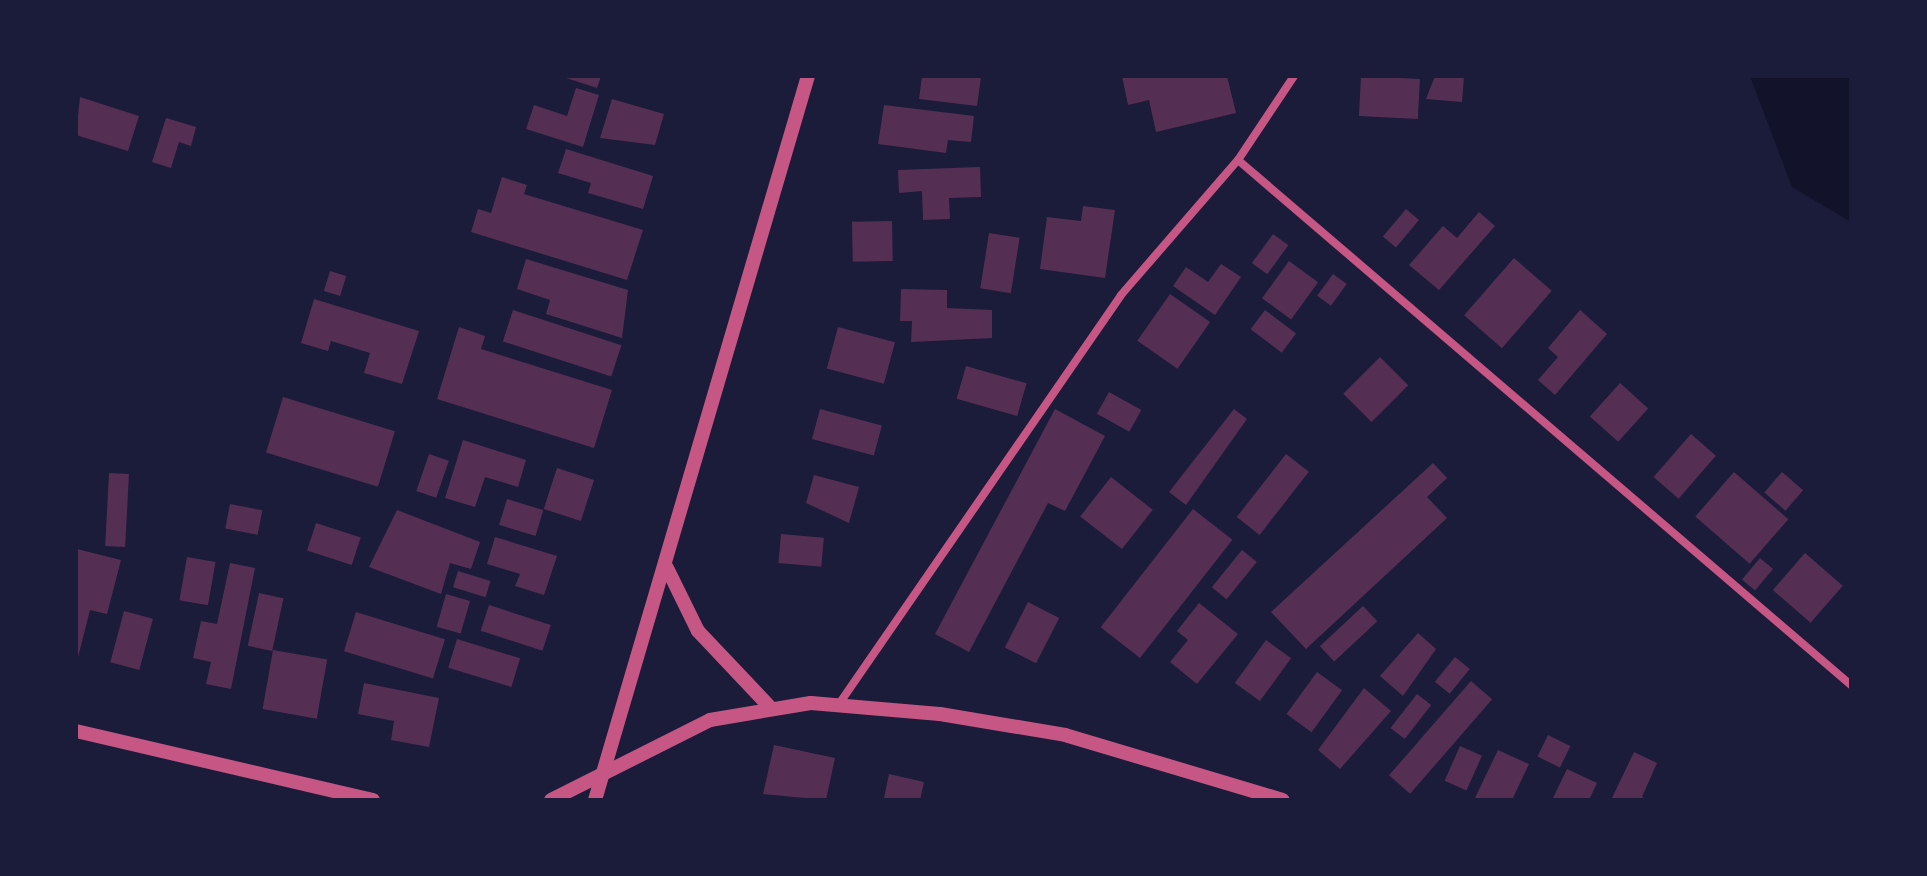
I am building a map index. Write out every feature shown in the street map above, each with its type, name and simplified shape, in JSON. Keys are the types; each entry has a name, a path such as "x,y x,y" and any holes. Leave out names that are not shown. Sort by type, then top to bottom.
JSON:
{"street":[{"path":"595,800 667,568 808,76"},
{"path":"839,704 1121,295 1238,160 1294,76"},
{"path":"1238,160 1851,685"},
{"path":"667,568 698,631 769,706"},
{"path":"551,800 604,769 710,720 769,706 839,704 1065,735 1283,800"},
{"path":"76,731 373,800"}],"shaded area":[{"path":"1750,76 1851,76 1851,222 1792,187"}],"building":[{"path":"560,76 601,76 597,88"},
{"path":"922,76 981,77 977,106 919,99"},
{"path":"1122,76 1227,76 1236,113 1156,132 1149,100 1128,105"},
{"path":"1361,76 1420,79 1418,119 1359,116"},
{"path":"1435,76 1464,76 1462,102 1426,99"},
{"path":"576,88 599,95 583,147 526,129 534,105 567,116"},
{"path":"80,97 139,116 128,151 76,135"},
{"path":"612,99 664,114 655,145 600,138"},
{"path":"884,105 974,116 971,142 948,140 946,153 878,144"},
{"path":"166,118 196,127 191,146 179,142 171,168 152,162"},
{"path":"566,149 653,176 643,209 588,193 591,183 558,173"},
{"path":"980,167 981,197 949,198 950,219 923,220 922,191 899,193 898,170"},
{"path":"502,177 527,185 524,194 643,230 627,280 471,232 478,209 491,213"},
{"path":"1083,206 1115,210 1105,278 1040,269 1047,217 1081,221"},
{"path":"1406,209 1419,220 1396,248 1383,237"},
{"path":"1479,212 1495,226 1439,290 1409,265 1443,226 1457,238"},
{"path":"892,221 893,261 853,262 852,222"},
{"path":"989,233 1020,238 1011,293 980,288"},
{"path":"1273,234 1288,245 1267,274 1252,263"},
{"path":"1514,258 1552,291 1502,348 1464,315"},
{"path":"526,259 628,290 622,338 546,314 550,300 517,289"},
{"path":"1289,261 1318,282 1291,319 1262,298"},
{"path":"1221,264 1241,277 1215,315 1173,286 1186,267 1208,282"},
{"path":"330,271 346,276 340,296 324,291"},
{"path":"1333,274 1347,284 1331,306 1317,296"},
{"path":"901,289 947,290 947,308 992,310 992,338 911,342 912,321 900,321"},
{"path":"1170,294 1210,322 1177,369 1137,341"},
{"path":"314,299 419,331 402,384 364,373 370,353 331,341 328,351 301,343"},
{"path":"513,310 621,345 611,377 503,341"},
{"path":"1265,310 1296,333 1282,353 1251,329"},
{"path":"1580,310 1607,334 1555,395 1538,380 1558,357 1548,348"},
{"path":"459,327 485,336 481,349 612,390 594,448 437,399"},
{"path":"838,327 895,342 884,384 827,369"},
{"path":"1380,357 1408,385 1372,422 1343,394"},
{"path":"966,366 1027,383 1017,416 957,399"},
{"path":"1620,383 1648,408 1618,442 1590,416"},
{"path":"1109,392 1141,410 1129,432 1097,414"},
{"path":"283,397 395,431 378,487 266,452"},
{"path":"820,409 882,426 874,456 812,439"},
{"path":"1055,409 1105,436 1065,511 1048,503 969,652 935,634"},
{"path":"1234,409 1247,419 1186,505 1169,492"},
{"path":"1691,434 1716,456 1679,499 1654,477"},
{"path":"463,440 526,460 518,487 485,477 475,507 445,498"},
{"path":"429,454 449,461 436,498 416,491"},
{"path":"1286,454 1309,472 1260,535 1237,517"},
{"path":"1433,463 1447,478 1427,497 1447,518 1306,649 1271,612"},
{"path":"557,468 594,480 581,521 544,509"},
{"path":"1734,472 1788,519 1750,564 1695,517"},
{"path":"1782,472 1803,490 1785,511 1764,492"},
{"path":"109,473 129,474 125,547 105,546"},
{"path":"814,475 859,487 849,523 806,503"},
{"path":"1111,477 1153,510 1122,549 1080,516"},
{"path":"507,499 543,510 535,536 499,525"},
{"path":"230,504 262,510 258,535 225,529"},
{"path":"1193,509 1232,540 1140,658 1101,627"},
{"path":"397,510 480,542 471,569 450,563 441,594 369,567"},
{"path":"316,523 361,538 352,565 307,551"},
{"path":"781,534 824,538 821,567 778,563"},
{"path":"495,537 557,556 544,595 515,586 520,574 487,564"},
{"path":"77,549 121,560 107,614 90,610 77,661"},
{"path":"1242,550 1257,562 1227,599 1212,587"},
{"path":"1805,553 1843,586 1811,623 1773,590"},
{"path":"187,557 216,562 208,605 179,600"},
{"path":"1760,558 1773,569 1755,590 1742,579"},
{"path":"230,563 255,568 231,689 206,684 211,662 193,658 201,621 217,624"},
{"path":"458,571 491,581 486,597 453,587"},
{"path":"259,593 283,598 272,651 248,646"},
{"path":"446,594 470,601 461,634 437,627"},
{"path":"1028,602 1059,618 1036,663 1005,647"},
{"path":"1199,603 1238,634 1197,684 1170,662 1188,640 1177,631"},
{"path":"489,605 551,625 542,651 481,631"},
{"path":"1363,606 1377,621 1334,662 1320,646"},
{"path":"124,611 153,619 139,670 110,662"},
{"path":"356,612 445,639 433,678 344,651"},
{"path":"1418,633 1436,649 1403,696 1380,676"},
{"path":"457,639 520,658 511,687 448,668"},
{"path":"1266,640 1291,658 1260,701 1235,683"},
{"path":"273,650 327,660 317,719 263,709"},
{"path":"1455,657 1470,669 1450,694 1435,682"},
{"path":"1317,672 1342,690 1312,732 1286,714"},
{"path":"1471,681 1492,699 1410,794 1389,775"},
{"path":"364,683 439,698 429,747 391,740 394,721 358,714"},
{"path":"1364,688 1391,711 1340,769 1318,750"},
{"path":"1417,694 1431,705 1405,739 1391,728"},
{"path":"1548,735 1570,746 1560,768 1537,757"},
{"path":"774,745 835,758 826,800 763,794"},
{"path":"1460,746 1482,756 1466,790 1445,781"},
{"path":"1498,750 1529,764 1512,800 1474,800"},
{"path":"1634,752 1657,763 1642,797 1650,800 1611,800"},
{"path":"1567,769 1597,783 1589,800 1552,800"},
{"path":"889,774 924,782 920,800 873,800 884,798"}]}
